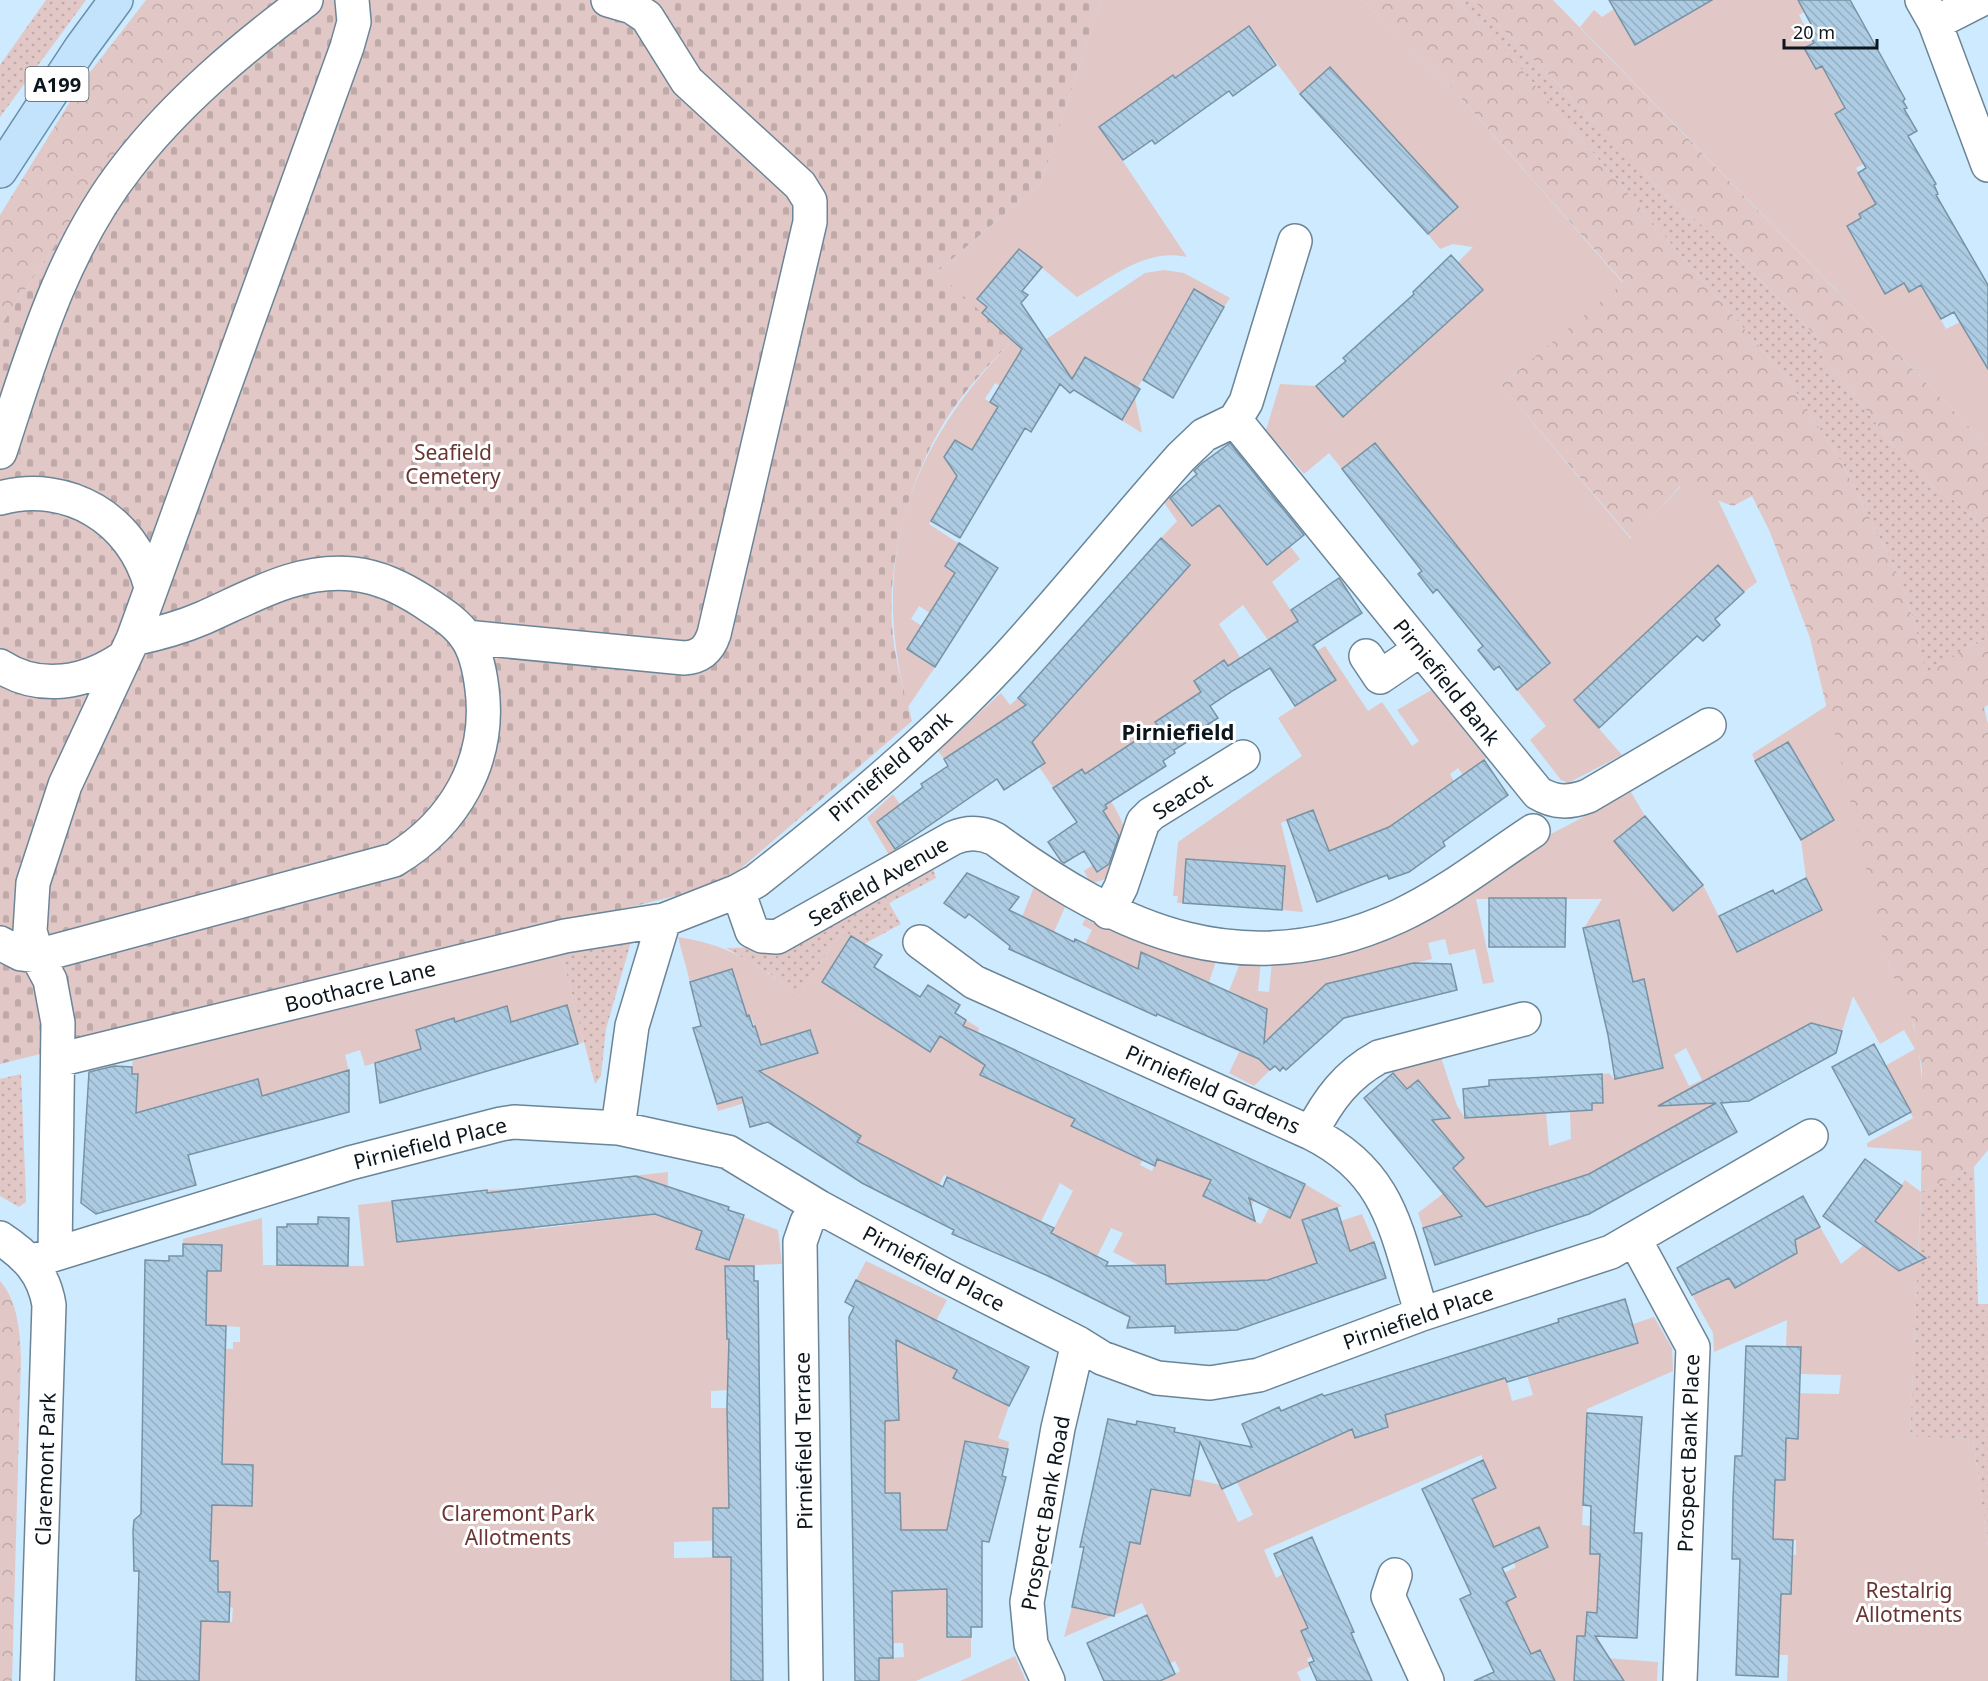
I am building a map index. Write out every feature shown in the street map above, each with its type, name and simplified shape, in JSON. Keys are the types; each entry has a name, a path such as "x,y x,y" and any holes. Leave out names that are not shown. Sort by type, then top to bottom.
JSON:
{"main road":[{"name":"A199","path":"0,171 80,49 116,0"}],"street":[{"path":"0,452 36,340 59,285 91,223 127,166 180,107 266,31 306,0"},
{"path":"0,1238 42,1258 58,1060 56,1000 50,980 37,956 30,931 36,874 65,785 128,648 347,47 354,22 352,0"},
{"path":"466,637 684,658 695,657 706,649 714,634 810,222 810,201 800,185 687,81 647,17 632,7 608,0"},
{"path":"1980,0 1928,12 1988,165"},
{"path":"1234,420 1246,402 1295,241"},
{"name":"Pirniefield Bank","path":"664,920 738,891 776,865 948,717 1013,651 1181,457 1204,435 1234,420 1538,793 1553,800 1574,801 1588,796 1709,725"},
{"path":"0,498 27,493 58,495 100,512 133,545 144,565 151,586"},
{"path":"0,666 20,676 56,682 92,676 128,648 278,584 299,578 336,573 378,579 402,588 445,616 466,637 477,665 483,697 483,733 480,752 471,775 446,818 412,849 394,860 37,956 21,954 0,943"},
{"path":"1366,656 1380,677 1421,649"},
{"name":"Seacot","path":"1108,912 1121,886 1143,822 1151,814 1243,757"},
{"name":"Seafield Avenue","path":"738,891 752,931 762,936 777,938 953,838 974,834 995,839 1108,912 1188,941 1211,946 1256,949 1319,943 1353,934 1401,916 1446,890 1533,831"},
{"path":"618,1128 632,1026 664,920"},
{"name":"Boothacre Lane","path":"58,1060 565,936 664,920"},
{"name":"Pirniefield Gardens","path":"920,942 974,982 1311,1133 1349,1155 1377,1186 1390,1213 1422,1314"},
{"path":"1311,1133 1339,1087 1361,1068 1379,1057 1524,1020"},
{"name":"Pirniefield Place","path":"42,1258 350,1163 501,1124 514,1122 618,1128 728,1152 819,1207 946,1276 1078,1343 1102,1358 1134,1372 1175,1382 1210,1383 1259,1375 1422,1314 1611,1252 1811,1136"},
{"name":"Pirniefield Terrace","path":"806,1681 800,1242 807,1222 819,1207"},
{"name":"Prospect Bank Place","path":"1635,1240 1693,1347 1680,1681"},
{"name":"Claremont Park","path":"37,1681 50,1320 42,1258"},
{"name":"Prospect Bank Road","path":"1048,1681 1031,1644 1027,1602 1050,1470 1078,1343"},
{"path":"1395,1575 1388,1596 1427,1681"}],"green space":[{"path":"46,0 86,0 0,117 0,65"},
{"path":"146,0 273,0 118,152 0,327 0,215 81,84"},
{"name":"Seafield Cemetery","path":"273,0 1101,0 1041,183 937,272 1013,340 960,399 945,421 920,470 902,525 896,553 891,609 896,658 912,721 717,889 691,892 0,1064 0,327 118,152 189,74"},
{"path":"1101,0 1363,0 1452,88 1623,283 1501,385 1631,539 1681,486 1718,500 1757,582 1744,592 1718,565 1574,700 1622,755 1568,783 1561,780 1530,740 1546,726 1517,690 1550,663 1375,443 1342,469 1329,453 1304,474 1266,430 1280,384 1316,386 1343,417 1482,290 1458,262 1473,247 1453,244 1440,249 1428,234 1457,207 1331,67 1300,94 1249,26 1175,78 1172,75 1100,127 1187,257 1172,255 1157,257 1129,266 1077,297 1019,249 977,299 987,307 982,313 937,272 1041,183"},
{"path":"1363,0 1454,0 1515,62 1789,381 1842,463 1901,581 1916,629 1926,674 1973,643 1988,639 1988,705 1984,707 1988,724 1988,1150 1974,1167 1921,1192 1922,1070 1914,1025 1889,967 1810,638 1770,532 1752,496 1733,506 1680,486 1632,539 1501,385 1623,282 1452,88"},
{"path":"1454,0 1473,0 1639,164 1653,183 1729,249 1817,337 1825,362 1855,395 1889,441 1936,490 1958,503 1988,532 1988,639 1973,643 1926,675 1916,629 1901,581 1842,463 1789,381 1515,62"},
{"path":"1473,0 1553,0 1988,446 1988,532 1958,503 1936,490 1889,441 1855,395 1825,362 1817,337 1729,249 1653,183 1639,164"},
{"path":"1713,0 1798,0 1804,12 1799,15 1814,43 1805,49 1816,69 1826,64 1845,108 1835,114 1847,135 1878,156 1856,168 1876,204 1859,214 1861,218 1847,227 1885,294 1904,283 1909,292 1921,285 1946,329 1960,322 1988,369 1988,446 1580,27 1594,10 1602,17 1614,9 1635,44"},
{"path":"1164,270 1184,273 1230,298 1224,307 1194,290 1134,394 1142,433 1121,420 1131,403 1129,383 1086,357 1068,386 1062,382 1000,386 995,383 985,399 998,407 973,451 955,440 944,458 962,469 929,524 970,551 930,613 919,606 911,619 922,626 907,649 935,667 908,707 897,653 893,603 896,554 906,508 924,464 947,422 977,380 1013,340 1027,352 1145,273"},
{"path":"1169,497 1192,526 1219,505 1266,564 1290,546 1300,559 1272,582 1298,621 1268,640 1243,605 1219,624 1254,679 1241,686 1224,661 1194,680 1201,692 1155,722 1158,726 1090,770 1121,819 1126,833 1127,846 1124,859 1110,876 1097,882 1090,882 1084,871 1093,865 1098,872 1111,863 1107,856 1124,844 1103,811 1107,808 1082,769 1053,787 1039,767 1045,762 1013,714 944,759 938,751 1001,693 1010,705 1018,698 1048,724 1190,565 1161,538 1177,521 1163,501"},
{"path":"1325,646 1368,711 1382,702 1412,746 1419,741 1397,710 1433,689 1489,756 1463,775 1458,768 1450,774 1454,781 1396,821 1397,824 1329,851 1313,810 1281,823 1303,912 1282,910 1285,866 1187,859 1183,903 1177,903 1178,896 1173,896 1178,842 1302,756 1278,718 1336,680 1317,651"},
{"path":"1828,705 1889,967 1911,1016 1918,1043 1923,1090 1922,1151 1867,1147 1867,1143 1913,1118 1885,1066 1915,1049 1904,1030 1880,1044 1853,996 1842,1031 1827,1027 1824,1036 1817,1038 1809,1024 1738,1063 1720,1101 1590,1173 1423,1228 1418,1213 1462,1179 1453,1168 1464,1158 1415,1099 1426,1089 1418,1080 1407,1089 1390,1069 1441,1057 1457,1106 1465,1118 1546,1113 1549,1146 1571,1139 1570,1111 1592,1110 1592,1103 1603,1102 1602,1074 1609,1073 1614,1079 1653,1070 1643,979 1633,982 1619,921 1584,928 1602,899 1476,899 1494,982 1483,984 1475,949 1449,955 1445,939 1428,943 1432,959 1325,985 1254,1051 1270,1070 1254,1086 1229,1073 1255,1019 1244,1012 1248,1000 1229,991 1241,961 1261,961 1258,991 1269,992 1272,961 1488,876 1549,835 1631,792 1645,816 1615,841 1673,910 1703,885 1737,952 1822,910 1806,878 1801,840 1833,820 1788,742 1755,761 1752,754","holes":["1686,1048 1702,1080 1689,1086 1674,1055"]},
{"path":"893,794 901,806 877,822 895,850 889,855 867,818"},
{"path":"930,858 936,878 889,903 901,924 864,944 842,931 798,996 770,974 726,948 766,947"},
{"path":"1034,887 1065,907 1054,932 1033,922 1020,922"},
{"path":"1085,919 1116,933 1217,958 1209,982 1188,973 1138,969 1117,959 1103,987 1084,946 1092,930 1082,925"},
{"path":"842,931 851,936 822,982 930,1051 940,1036 951,1043 966,1020 979,1028 978,1033 996,1041 981,1075 1063,1114 1084,1100 1072,1126 1100,1140 1146,1154 1140,1165 1152,1171 1157,1159 1166,1163 1172,1150 1178,1165 1211,1180 1203,1196 1218,1203 1245,1197 1254,1201 1246,1217 1261,1224 1269,1208 1290,1217 1305,1184 1342,1206 1319,1214 1323,1227 1362,1214 1374,1242 1334,1257 1312,1248 1317,1263 1257,1284 1242,1311 1240,1281 1166,1284 1165,1265 1149,1265 1150,1285 1146,1269 1113,1252 1123,1233 1111,1228 1081,1289 1051,1234 1073,1191 1060,1183 1022,1260 1033,1218 944,1175 939,1185 878,1153 871,1160 805,1101 784,1133 775,1094 718,1111 716,1104 743,1096 738,1077 817,1052 810,1030 759,1046 759,1036 750,1015 743,1017 732,969 690,982 678,937 712,945 742,957 798,996"},
{"path":"631,942 606,1029 601,1076 595,1084 559,946"},
{"path":"559,946 584,1042 578,1044 567,1005 511,1022 506,1006 490,1011 495,1027 460,1037 454,1019 416,1030 421,1049 365,1066 360,1050 345,1055 349,1071 270,1094 272,1132 257,1079 173,1103 140,1162 132,1074 133,1051"},
{"path":"21,1074 26,1202 19,1207 0,1196 0,1079"},
{"path":"1974,1167 1978,1304 1988,1304 1988,1547 1973,1439 1910,1437 1921,1192"},
{"name":"Claremont Park Allotments","path":"668,1172 667,1217 703,1230 716,1246 732,1251 743,1217 778,1230 782,1264 733,1266 726,1282 727,1339 759,1339 759,1379 728,1379 727,1390 711,1391 711,1408 728,1408 730,1540 674,1542 674,1558 730,1557 731,1681 199,1681 201,1621 232,1622 233,1608 230,1607 230,1592 218,1592 218,1561 200,1561 211,1537 212,1505 252,1505 253,1465 193,1463 223,1429 215,1349 233,1349 233,1342 240,1342 240,1327 206,1325 207,1271 221,1271 222,1245 183,1244 183,1239 262,1218 263,1265 364,1266 358,1205 392,1201 491,1230 487,1190 529,1188 535,1229 628,1218 623,1177"},
{"path":"1905,1180 1921,1192 1918,1253 1875,1221"},
{"name":"Restalrig Allotments","path":"1820,1227 1841,1264 1864,1245 1899,1271 1918,1262 1910,1436 1973,1439 1988,1547 1988,1681 1787,1681 1788,1655 1779,1655 1781,1594 1791,1594 1783,1554 1796,1555 1796,1540 1773,1539 1775,1480 1785,1480 1783,1438 1798,1439 1799,1414 1785,1393 1839,1394 1841,1375 1801,1374 1801,1348 1786,1347 1787,1320 1714,1352 1713,1333 1692,1295 1729,1278 1735,1288 1795,1254 1790,1244"},
{"path":"866,1261 947,1300 920,1351 957,1370 953,1378 1009,1406 998,1438 1009,1442 1008,1449 965,1441 947,1552 947,1637 971,1637 971,1657 916,1681 879,1681 879,1659 904,1657 903,1643 885,1643 886,1445 883,1358 849,1359 848,1330 877,1344 899,1302 856,1280"},
{"path":"0,1281 11,1298 14,1308 19,1328 21,1358 12,1681 0,1681"},
{"path":"1654,1317 1672,1348 1673,1371 1587,1409 1585,1441 1599,1442 1584,1479 1582,1525 1591,1526 1590,1553 1600,1554 1597,1613 1587,1613 1585,1636 1577,1636 1576,1651 1605,1653 1605,1658 1658,1662 1657,1681 1538,1681 1552,1674 1540,1650 1531,1655 1506,1602 1516,1597 1504,1573 1516,1567 1504,1543 1494,1547 1472,1499 1496,1488 1481,1455 1264,1550 1276,1578 1283,1574 1308,1628 1301,1632 1312,1656 1307,1659 1310,1666 1297,1672 1301,1681 1161,1681 1180,1671 1175,1661 1131,1681 1155,1631 1142,1603 1064,1637 1072,1607 1097,1612 1100,1600 1117,1604 1130,1542 1140,1544 1144,1521 1113,1479 1190,1496 1194,1479 1221,1485 1238,1522 1253,1515 1237,1482 1351,1426 1355,1438 1388,1428 1385,1415 1506,1378 1512,1401 1533,1395 1526,1372 1559,1361 1561,1366 1638,1342 1633,1324"},
{"path":"1015,1656 1026,1681 960,1681"}],"building":[{"path":"1609,0 1712,0 1635,45"},
{"path":"1798,0 1850,0 1905,99 1903,101 1907,108 1904,109 1917,131 1908,136 1936,184 1934,185 1938,194 1936,195 1988,285 1988,369 1954,312 1941,319 1921,285 1909,292 1904,283 1885,294 1847,226 1861,218 1859,214 1876,204 1858,173 1866,168 1835,114 1845,108 1822,66 1816,69 1804,48 1814,43 1805,27 1811,24"},
{"path":"1249,26 1276,65 1233,96 1229,91 1155,144 1152,140 1123,160 1099,127 1173,75 1175,78"},
{"path":"1330,67 1458,207 1428,234 1300,94"},
{"path":"1019,249 1042,267 1022,291 1028,295 1021,303 1072,379 1085,357 1140,389 1122,420 1074,390 1070,393 1060,384 1031,432 1025,428 960,538 931,521 957,476 944,457 955,440 972,450 998,407 990,402 1022,349 982,313 987,307 977,299"},
{"path":"1451,255 1483,290 1343,417 1316,386 1346,361 1343,358 1414,294 1413,292"},
{"path":"1194,289 1224,307 1173,398 1143,380"},
{"path":"1230,443 1304,535 1267,565 1219,505 1192,526 1170,498 1197,474 1194,471 1201,464"},
{"path":"1375,443 1550,663 1517,690 1499,666 1494,670 1478,650 1483,646 1437,589 1433,593 1418,574 1422,571 1342,469"},
{"path":"1161,538 1190,565 1032,742 1045,763 1004,790 997,779 895,849 877,822 923,787 921,784 948,766 944,759 1026,705 1018,698"},
{"path":"959,543 998,568 935,667 907,649 955,573 945,566"},
{"path":"1718,565 1744,592 1715,619 1720,625 1703,641 1697,636 1599,728 1574,700"},
{"path":"1339,578 1362,613 1313,645 1336,680 1295,706 1270,668 1234,690 1210,706 1218,718 1204,727 1206,730 1174,750 1175,753 1163,761 1166,766 1105,805 1107,808 1103,811 1119,836 1109,864 1097,872 1084,851 1064,863 1061,861 1048,842 1077,822 1053,788 1082,769 1085,774 1158,726 1155,722 1201,692 1194,681 1224,660 1228,666 1298,621 1291,610"},
{"path":"1788,742 1834,820 1801,840 1755,761"},
{"path":"1484,760 1508,795 1443,842 1445,846 1409,872 1389,879 1387,875 1317,902 1287,820 1313,810 1329,851 1389,827"},
{"path":"1645,816 1703,885 1673,911 1614,841"},
{"path":"1186,859 1285,866 1282,910 1183,903"},
{"path":"967,873 1019,897 1009,910 1074,942 1075,939 1138,969 1141,952 1267,1009 1264,1043 1326,984 1413,963 1451,964 1457,990 1344,1018 1286,1070 1283,1067 1280,1071 1275,1066 1270,1070 1259,1059 1157,1014 1156,1016 1009,949 1010,946 969,914 965,918 944,903"},
{"path":"1806,878 1822,910 1737,952 1719,916 1773,890 1775,894"},
{"path":"1489,898 1566,898 1565,947 1489,947"},
{"path":"1619,920 1633,982 1644,979 1663,1068 1615,1079 1608,1035 1583,928"},
{"path":"851,936 882,955 874,967 920,997 928,985 960,1005 955,1013 966,1020 963,1026 1305,1184 1290,1218 1249,1198 1255,1221 1203,1196 1211,1180 1157,1159 1155,1166 1071,1126 1075,1119 980,1075 985,1065 940,1036 930,1052 822,982"},
{"path":"732,969 747,1016 749,1015 753,1027 755,1026 761,1045 810,1030 818,1053 759,1071 861,1136 857,1142 943,1187 947,1177 1054,1228 1051,1233 1108,1262 1106,1266 1165,1265 1166,1284 1268,1280 1317,1263 1302,1220 1337,1208 1350,1251 1374,1242 1386,1278 1237,1330 1175,1333 1175,1326 1127,1328 1130,1317 1046,1275 952,1234 954,1230 862,1183 768,1122 750,1127 742,1097 717,1104 693,1028 701,1026 690,982"},
{"path":"567,1005 578,1044 380,1103 375,1063 421,1049 416,1030 454,1018 455,1022 507,1006 511,1022"},
{"path":"1811,1023 1842,1031 1836,1053 1749,1101 1721,1103 1737,1132 1589,1214 1435,1265 1423,1228 1462,1216 1364,1098 1393,1073 1407,1089 1418,1080 1450,1118 1432,1120 1464,1158 1453,1168 1486,1207 1589,1174 1716,1103 1658,1106"},
{"path":"1874,1044 1911,1112 1869,1135 1832,1067"},
{"path":"114,1066 132,1067 132,1074 138,1074 136,1113 258,1079 262,1096 349,1070 349,1112 188,1155 196,1185 96,1214 81,1203 89,1072"},
{"path":"1602,1074 1603,1103 1592,1103 1592,1110 1465,1118 1463,1089 1489,1086 1489,1080"},
{"path":"1865,1159 1902,1186 1875,1221 1926,1258 1899,1271 1823,1216"},
{"path":"636,1176 729,1207 728,1210 744,1215 729,1260 696,1249 702,1231 655,1214 397,1242 392,1201"},
{"path":"1803,1196 1820,1227 1795,1240 1797,1253 1735,1288 1729,1278 1692,1295 1677,1268"},
{"path":"318,1217 349,1218 348,1266 277,1265 277,1227 287,1227 287,1224 318,1224"},
{"path":"183,1244 222,1245 221,1271 207,1271 206,1325 226,1326 222,1464 253,1465 252,1506 212,1505 210,1561 218,1561 218,1592 230,1592 229,1622 201,1621 199,1681 136,1681 139,1571 134,1571 133,1531 134,1520 141,1514 145,1260 169,1261 169,1256 183,1256"},
{"path":"725,1266 754,1266 754,1281 758,1281 763,1681 731,1681 731,1557 713,1557 713,1508 729,1508 727,1408 729,1339 727,1339"},
{"path":"856,1280 1029,1367 1009,1406 953,1378 957,1370 896,1340 899,1420 885,1421 885,1493 900,1493 901,1530 947,1530 965,1441 1008,1449 1002,1476 1006,1477 989,1542 982,1541 982,1627 971,1627 971,1637 947,1637 947,1589 892,1591 893,1658 879,1658 879,1681 855,1681 849,1317 854,1307 845,1302"},
{"path":"1625,1299 1638,1343 1507,1382 1505,1378 1385,1415 1388,1427 1355,1438 1352,1429 1222,1489 1200,1442 1190,1496 1151,1489 1140,1544 1130,1542 1114,1616 1072,1607 1084,1547 1080,1547 1108,1419 1136,1425 1137,1421 1175,1428 1174,1432 1252,1447 1242,1424 1279,1407 1281,1411 1322,1394 1324,1396"},
{"path":"1746,1346 1801,1347 1798,1439 1786,1438 1785,1480 1775,1480 1773,1539 1793,1540 1791,1594 1781,1594 1778,1677 1736,1675 1740,1559 1732,1559 1733,1498 1735,1456 1742,1456"},
{"path":"1587,1413 1642,1417 1634,1533 1642,1533 1637,1638 1595,1636 1624,1681 1574,1681 1577,1636 1585,1636 1587,1612 1597,1613 1600,1554 1590,1554 1591,1506 1583,1505"},
{"path":"1483,1460 1496,1488 1472,1499 1494,1547 1539,1527 1548,1547 1502,1568 1516,1597 1506,1602 1531,1654 1540,1650 1555,1681 1474,1681 1494,1672 1460,1599 1471,1594 1422,1489"},
{"path":"1312,1537 1354,1632 1351,1633 1372,1681 1317,1681 1309,1663 1314,1661 1301,1631 1308,1628 1274,1554"},
{"path":"1147,1615 1175,1674 1160,1681 1104,1681 1087,1643"}],"district":[{"name":"Pirniefield","path":"1178,731"}]}
